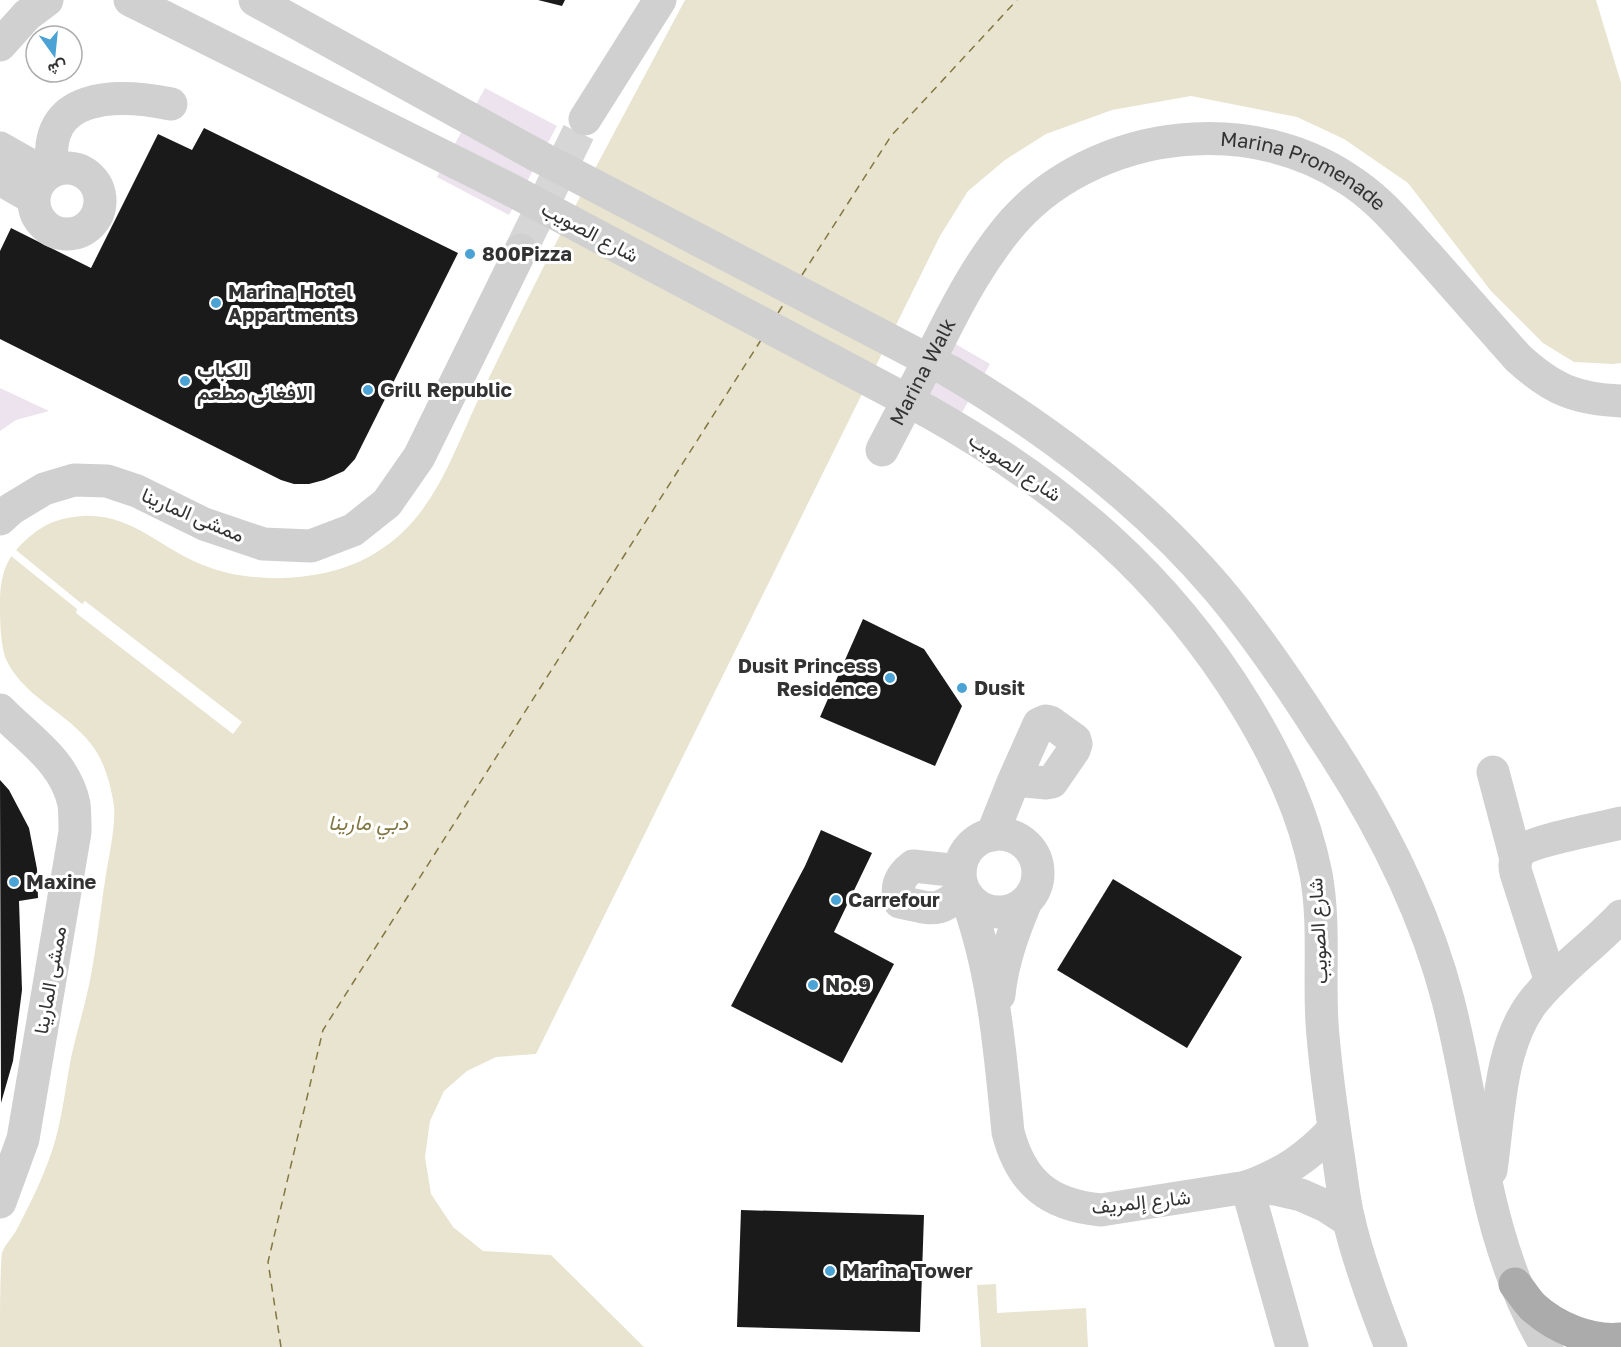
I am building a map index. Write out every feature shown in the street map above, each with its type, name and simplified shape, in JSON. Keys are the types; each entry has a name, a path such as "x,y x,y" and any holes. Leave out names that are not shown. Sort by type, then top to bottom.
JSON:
{"main road":[{"path":"1515,1284 1533,1306 1556,1324 1582,1335 1611,1340 1621,1339"}],"street":[{"path":"0,45 27,15 47,0"},
{"name":"شارع الصويب","path":"130,0 513,191 979,440 1029,474 1104,534 1140,567 1172,603 1231,681 1276,758 1294,796 1307,835 1316,875 1321,916 1322,1023 1327,1077 1349,1221 1377,1311 1391,1347"},
{"path":"255,0 536,155 951,372 1047,433 1136,505 1177,544 1216,586 1252,631 1343,766 1380,829 1407,885 1430,942 1448,1000 1488,1192 1515,1284 1547,1347"},
{"path":"585,119 660,0"},
{"path":"50,177 70,149 75,137 83,127 94,120 128,112 170,110"},
{"name":"Marina Promenade","path":"963,294 987,256 1015,220 1048,190 1087,166 1129,150 1173,140 1218,138 1263,144 1306,157 1346,177 1382,205 1518,358 1540,378 1567,392 1595,400 1621,401"},
{"path":"0,148 50,177"},
{"path":"0,179 50,177"},
{"name":"ممشى المارينا","path":"0,519 11,509 44,489 75,480 106,481 137,491 204,524 263,544 311,546 353,530 387,503 419,458 521,250"},
{"name":"Marina Walk","path":"882,450 963,294"},
{"name":"ممشى المارينا","path":"0,710 47,753 64,776 74,804 75,832 23,1139 0,1202"},
{"path":"1493,772 1516,858 1516,873 1551,982"},
{"path":"992,835 1014,780"},
{"path":"1516,858 1520,852 1534,844 1621,823"},
{"path":"1005,834 1017,838 1028,846 1035,856 1039,869 1038,882 1033,894 1024,904 1000,913 976,906 963,886 963,858 979,839 992,835 1005,834"},
{"name":"شارع إلمريف","path":"963,886 985,955 996,1018 1008,1132 1013,1153 1024,1173 1039,1189 1058,1201 1079,1208 1101,1210 1247,1188 1275,1189 1301,1195 1326,1206 1349,1221"},
{"name":"شارع إلمريف","path":"996,1018 1005,960 1024,904"},
{"path":"1488,1192 1508,1055 1517,1028 1532,1004 1551,982 1621,916"},
{"name":"شارع إلمريف","path":"1247,1188 1295,1165 1334,1129"},
{"path":"1247,1188 1292,1347"}],"shaded area":[{"path":"485,88 557,126 509,215 437,177"},
{"path":"945,338 990,364 946,440 901,415"},
{"path":"0,388 49,411 16,420 0,431"}],"water":[{"name":"دبي مارينا","path":"685,0 1596,0 1621,83 1621,363 1574,362 1543,343 1491,291 1408,183 1344,139 1297,117 1191,96 1112,110 1046,134 1005,160 968,191 940,236 536,1054 496,1057 467,1071 444,1091 430,1121 425,1157 431,1194 453,1227 483,1251 551,1255 644,1347 0,1347 2,1253 36,1191 61,1117 71,1058 93,963 114,814 109,781 96,750 81,732 22,683 5,657 2,643 0,594 9,560 24,542 42,527 73,517 110,518 126,523 203,565 223,572 268,578 292,578 337,570 377,552 397,537 414,521 440,482 547,260"},
{"path":"996,1284 997,1313 1086,1308 1088,1347 981,1347 977,1285"}],"pier":[{"path":"16,550 82,604 85,601 242,722 233,734 76,613 77,609 11,556"}],"building":[{"path":"538,0 565,0 562,6"},
{"name":"Marina Hotel Appartments","path":"204,128 458,253 355,459 344,471 324,480 309,484 294,484 281,480 0,339 0,251 11,228 91,268 158,134 192,150"},
{"name":"Dusit Princess Residence","path":"863,619 924,649 962,706 935,766 820,717"},
{"path":"0,780 9,790 29,828 37,869 38,898 19,901 22,990 13,1061 1,1103"},
{"name":"No.9","path":"821,830 872,853 834,932 894,964 842,1063 731,1006 805,866"},
{"path":"1113,879 1242,957 1187,1048 1057,970"},
{"name":"Marina Tower","path":"741,1210 924,1215 920,1332 737,1327"}],"ferry route":[{"path":"802,275 891,136 1017,0"},
{"path":"778,313 785,302"},
{"path":"281,1347 268,1262 323,1030 761,340"}],"tunnel":[{"path":"521,250 585,119"}],"place":[{"name":"800Pizza","path":"470,254"},
{"name":"Marina Hotel Appartments","path":"216,303"},
{"name":"الكباب الافغانی مطعم","path":"185,381"},
{"name":"Grill Republic","path":"368,390"},
{"name":"Dusit Princess Residence","path":"890,678"},
{"name":"Dusit","path":"962,688"},
{"name":"Maxine","path":"14,882"},
{"name":"Carrefour","path":"836,900"},
{"name":"No.9","path":"813,985"},
{"name":"Marina Tower","path":"830,1271"}]}
